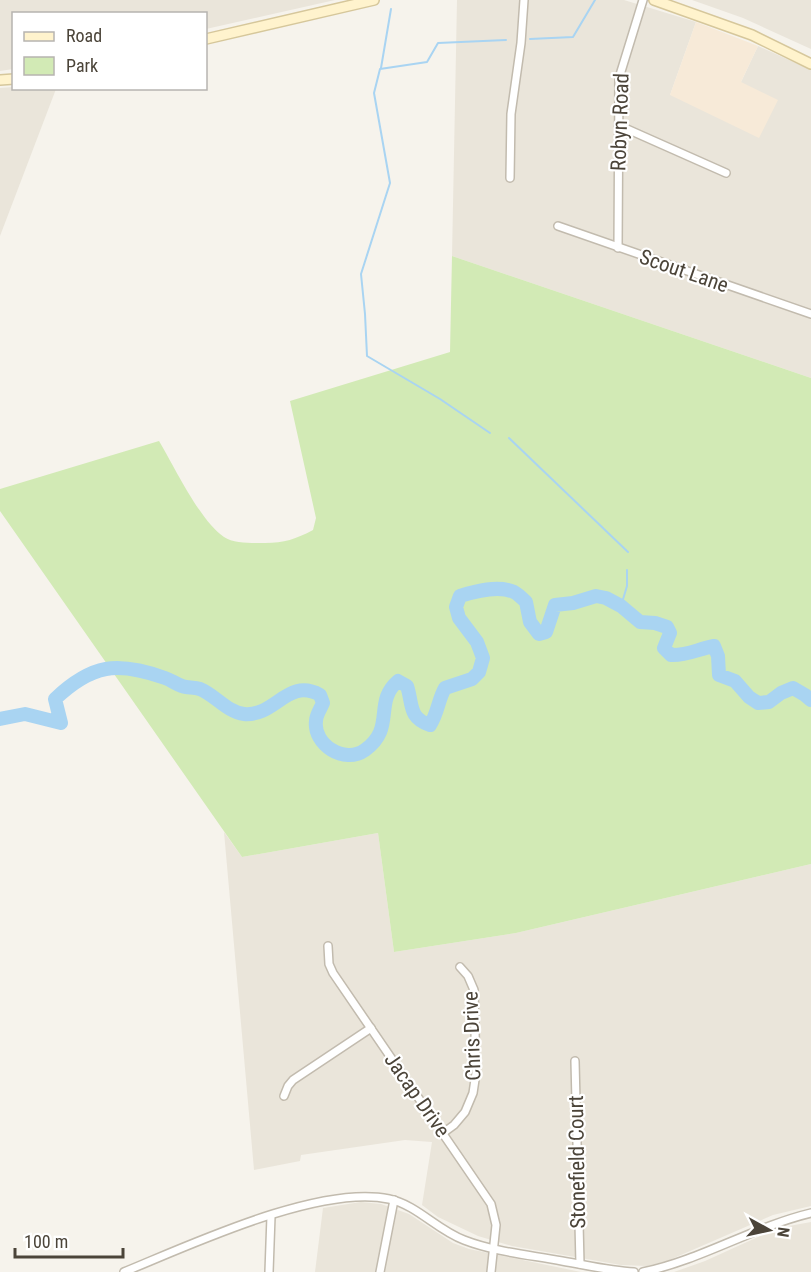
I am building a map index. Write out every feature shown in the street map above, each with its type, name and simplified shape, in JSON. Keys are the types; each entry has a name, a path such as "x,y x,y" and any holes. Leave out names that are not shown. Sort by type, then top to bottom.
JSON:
{"main road":[{"path":"207,39 374,0"},
{"path":"654,0 734,28 811,64"}],"street":[{"path":"510,178 511,114 521,43 524,0"},
{"name":"Robyn Road","path":"618,248 619,78 643,0"},
{"path":"618,126 726,173"},
{"name":"Scout Lane","path":"558,226 811,314"},
{"name":"Jacap Drive","path":"328,946 331,969 491,1204 496,1225 491,1272"},
{"name":"Chris Drive","path":"443,1133 454,1125 465,1112 473,1093 476,1073 474,990 472,983 460,967"},
{"path":"284,1096 293,1080 370,1028"},
{"name":"Stonefield Court","path":"575,1061 580,1264"},
{"path":"124,1272 223,1232 307,1205 341,1199 373,1197 394,1200 420,1213 446,1232 465,1240 494,1248 634,1272"},
{"path":"380,1272 394,1200"},
{"path":"643,1272 683,1260 782,1220 811,1213"},
{"path":"269,1272 271,1216"}],"shaded area":[{"path":"0,0 335,0 207,29 207,12 12,12 12,69 0,71"},
{"path":"457,0 624,0 696,22 670,95 741,82 758,46 811,70 811,378 452,256"},
{"path":"692,0 811,0 811,49 743,18"},
{"path":"696,22 758,46 741,82 778,100 759,138 670,95"},
{"path":"0,88 56,90 0,236"},
{"path":"224,832 242,857 378,833 394,952 516,933 811,864 811,1206 773,1215 667,1261 647,1266 621,1265 512,1246 478,1236 438,1217 422,1205 432,1142 405,1140 301,1155 300,1161 254,1170"},
{"path":"361,1202 381,1204 409,1214 453,1243 469,1249 581,1272 315,1272 323,1208"},
{"path":"811,1222 811,1272 674,1272 705,1261 778,1228"}],"green space":[{"path":"452,256 811,378 811,864 516,933 394,952 378,833 242,857 0,511 0,489 159,441 197,506 224,537 238,542 272,543 290,540 313,530 316,518 290,401 450,352"}],"waterway":[{"path":"530,39 573,37 595,0"},
{"path":"381,68 391,9"},
{"path":"490,433 440,399 367,356 361,274 390,183 374,93 380,69 427,62 438,43 506,40"},
{"path":"509,438 628,552"},
{"path":"621,606 627,586 627,570"},
{"path":"0,719 25,714 61,723 55,699 68,687 93,672 119,668 133,669 165,678 184,687 200,689 232,710 244,714 264,710 299,691 309,691 320,695 323,703 316,721 319,737 331,750 348,755 357,754 374,742 380,733 387,698 398,681 407,686 412,710 418,718 430,725 445,688 472,679 479,672 483,658 477,642 459,618 456,607 460,596 494,589 508,590 519,595 526,602 530,622 539,634 546,632 555,605 573,603 596,596 606,598 621,606 640,622 667,627 670,633 664,648 671,655 714,646 718,656 719,675 735,681 749,697 758,703 769,702 793,688 811,700"}]}
